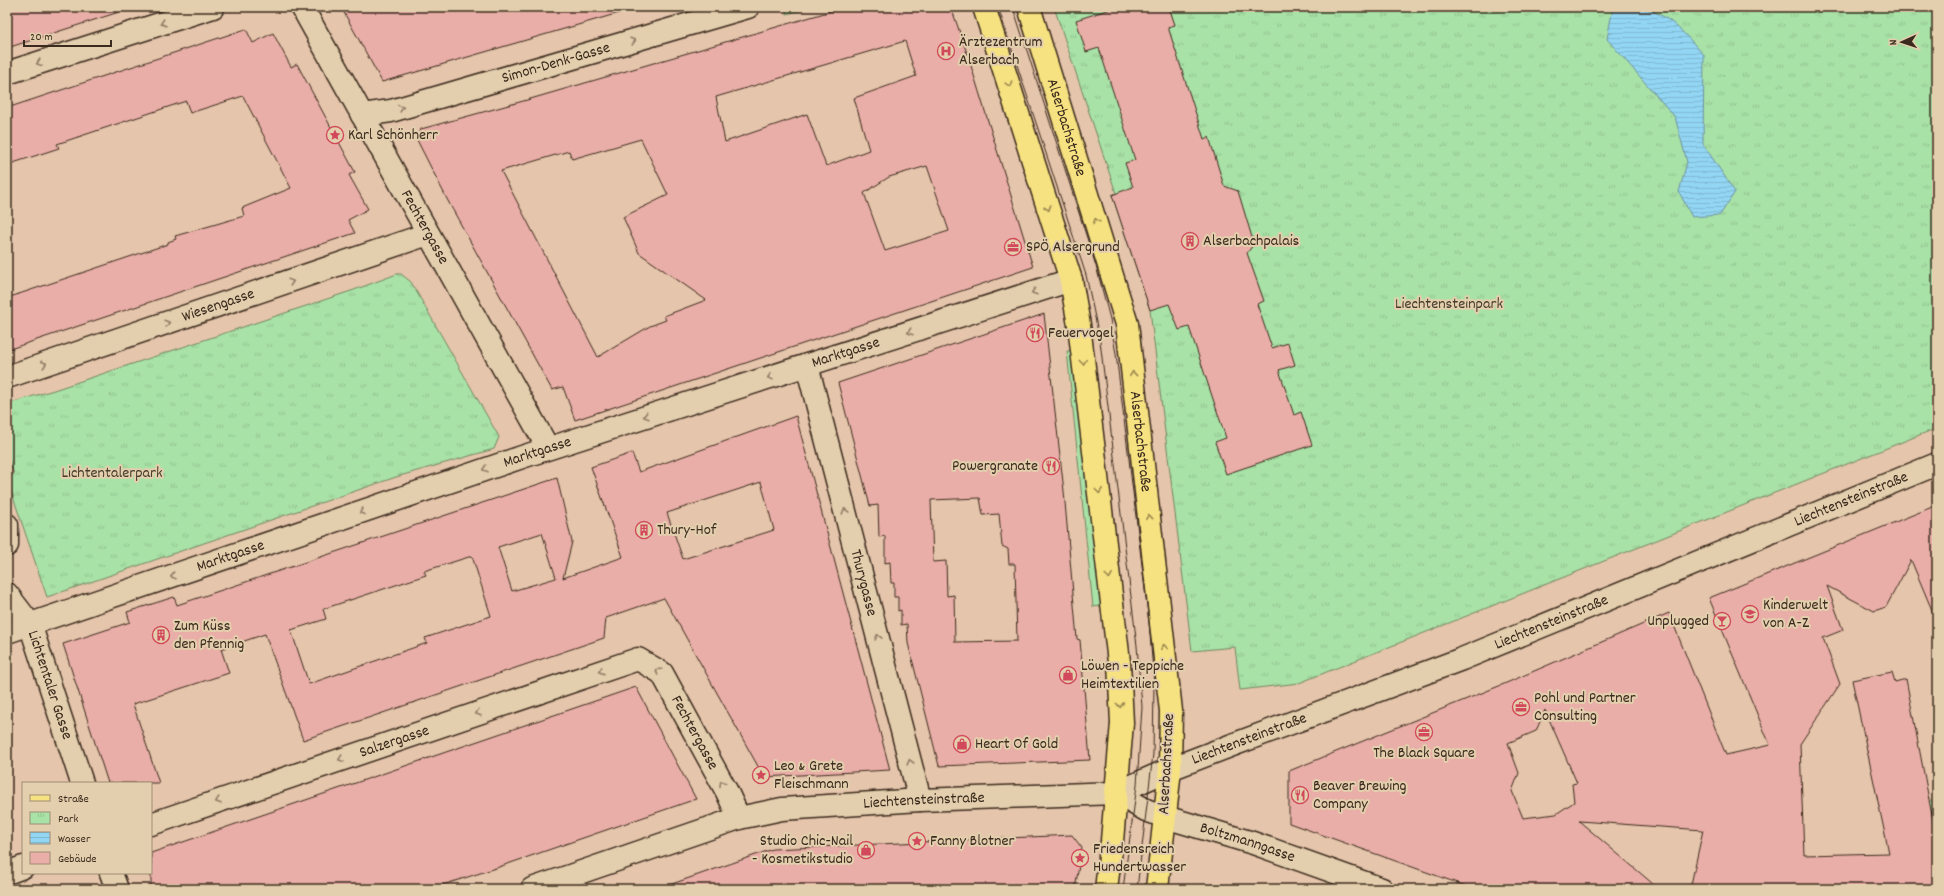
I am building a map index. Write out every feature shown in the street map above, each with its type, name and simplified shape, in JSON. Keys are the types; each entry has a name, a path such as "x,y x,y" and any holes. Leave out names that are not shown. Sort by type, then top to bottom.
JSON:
{"main road":[{"path":"984,7 1071,280 1080,333 1119,662 1122,723 1106,889"},
{"name":"Alserbachstraße","path":"1029,7 1127,324 1171,711 1170,769 1157,889"}],"street":[{"path":"7,73 213,7"},
{"name":"Fechtergasse","path":"302,7 548,448"},
{"name":"Simon-Denk-Gasse","path":"362,115 391,111 748,7"},
{"name":"Wiesengasse","path":"7,377 428,234"},
{"name":"Marktgasse","path":"7,632 548,448 1071,280"},
{"name":"Thurygasse","path":"807,365 920,800"},
{"name":"Liechtensteinstraße","path":"532,889 739,818 782,809 920,800 1116,793 1170,769 1462,659 1937,464"},
{"path":"7,525 7,545"},
{"name":"Lichtentaler Gasse","path":"7,594 30,624 82,782"},
{"name":"Fechtergasse","path":"638,659 662,673 727,792 739,818"},
{"name":"Salzergasse","path":"152,824 638,659"},
{"name":"Boltzmanngasse","path":"1116,793 1146,810 1165,817 1253,843 1382,889"},
{"path":"7,873 22,867"},
{"path":"111,874 117,889"}],"green space":[{"path":"785,7 812,7 787,14"},
{"name":"Liechtensteinpark","path":"1054,7 1937,7 1937,428 1299,683 1240,690 1235,647 1192,651 1150,310 1112,195 1116,193"},
{"name":"Lichtentalerpark","path":"397,274 401,274 411,282 499,437 494,449 396,477 47,597 7,479 7,476 14,474 7,454 7,404 54,390 354,290"},
{"path":"1074,350 1101,606 1093,607 1067,351"},
{"path":"1929,801 1937,801 1937,838 1936,837"}],"water":[{"path":"1629,6 1654,12 1675,25 1704,55 1703,144 1735,192 1720,215 1692,217 1679,192 1687,162 1675,117 1607,39 1613,7"}],"building":[{"path":"7,7 118,7 119,12 7,48"},
{"path":"341,7 618,7 619,13 382,82"},
{"path":"845,7 951,7 968,56 1033,267 575,420 563,387 552,390 448,201 417,140 421,129 527,100","holes":["905,41 916,76 854,98 869,150 826,166 807,114 725,142 716,97","641,139 668,195 623,217 639,253 706,300 664,316 666,320 650,326 598,357 501,171 569,151 572,159","927,166 949,231 885,251 864,193 889,177"]},
{"name":"Alserbachpalais","path":"1117,7 1169,7 1175,25 1168,27 1204,139 1209,137 1224,186 1238,191 1254,244 1247,253 1264,301 1257,304 1272,348 1288,343 1295,365 1279,370 1294,415 1301,412 1312,445 1226,474 1215,442 1226,438 1189,327 1179,330 1169,304 1150,310 1112,195 1133,187 1125,163 1135,160 1099,48 1086,52 1076,20"},
{"path":"246,29 253,43 273,33 291,67 297,64 355,172 349,175 368,209 348,220 355,233 7,350 7,298 168,244 168,242 176,239 175,236 244,216 242,208 291,188 243,96 190,113 186,101 57,144 59,148 7,165 7,108"},
{"path":"1044,314 1064,491 1077,639 1080,640 1090,760 939,766 908,643 907,624 901,625 901,610 898,611 898,597 894,597 894,583 891,583 890,562 885,563 885,536 879,537 878,505 870,506 838,383","holes":["980,498 983,515 999,514 1002,546 1008,549 1009,564 1015,564 1017,641 955,642 954,595 947,596 946,561 933,562 931,500"]},
{"path":"796,416 890,770 764,777 664,598 606,618 604,638 303,740 265,634 221,649 229,673 133,704 159,783 108,782 63,644 130,622 127,612 174,597 177,605 557,478 572,542 563,578 623,557 591,467 632,453 639,472","holes":["761,482 774,530 683,559 667,513","542,533 556,578 512,591 498,547","472,556 491,616 425,638 427,643 309,684 291,630 326,619 323,609 426,575 424,571"]},
{"path":"1937,505 1937,622 1911,560 1886,607 1874,611 1827,586 1843,630 1823,638 1840,684 1800,744 1804,855 1889,853 1852,680 1892,672 1895,682 1906,679 1937,842 1937,889 1690,889 1703,830 1579,821 1659,889 1474,889 1289,823 1289,771 1504,684 1669,613 1726,755 1770,745 1709,598","holes":["1545,710 1577,783 1572,784 1574,802 1556,814 1523,818 1512,791 1519,773 1508,743 1536,731"]},
{"path":"636,687 696,799 496,868 430,889 151,889 152,853"},
{"path":"1072,835 1082,848 1075,889 670,889 669,885 773,849"}],"tram line":[{"path":"998,7 1086,275 1100,341 1137,646 1142,707 1137,785 1123,889"},
{"path":"1013,7 1096,266 1110,319 1116,354 1149,622 1154,684 1153,754 1137,889"}],"place":[{"name":"Ärztezentrum Alserbach","path":"946,51"},
{"name":"Karl Schönherr","path":"335,135"},
{"name":"Alserbachpalais","path":"1190,241"},
{"name":"SPÖ Alsergrund","path":"1013,247"},
{"name":"Feuervogel","path":"1035,333"},
{"name":"Powergranate","path":"1051,466"},
{"name":"Thury-Hof","path":"644,530"},
{"name":"Kinderwelt von A-Z","path":"1750,614"},
{"name":"Unplugged","path":"1722,621"},
{"name":"Zum Küss den Pfennig","path":"161,635"},
{"name":"Löwen - Teppiche Heimtextilien","path":"1068,675"},
{"name":"Pohl und Partner Consulting","path":"1521,707"},
{"name":"The Black Square","path":"1424,732"},
{"name":"Heart Of Gold","path":"962,744"},
{"name":"Leo & Grete Fleischmann","path":"761,775"},
{"name":"Beaver Brewing Company","path":"1300,795"},
{"name":"Fanny Blotner","path":"917,841"},
{"name":"Studio Chic-Nail - Kosmetikstudio","path":"866,850"},
{"name":"Friedensreich Hundertwasser","path":"1080,858"}]}
